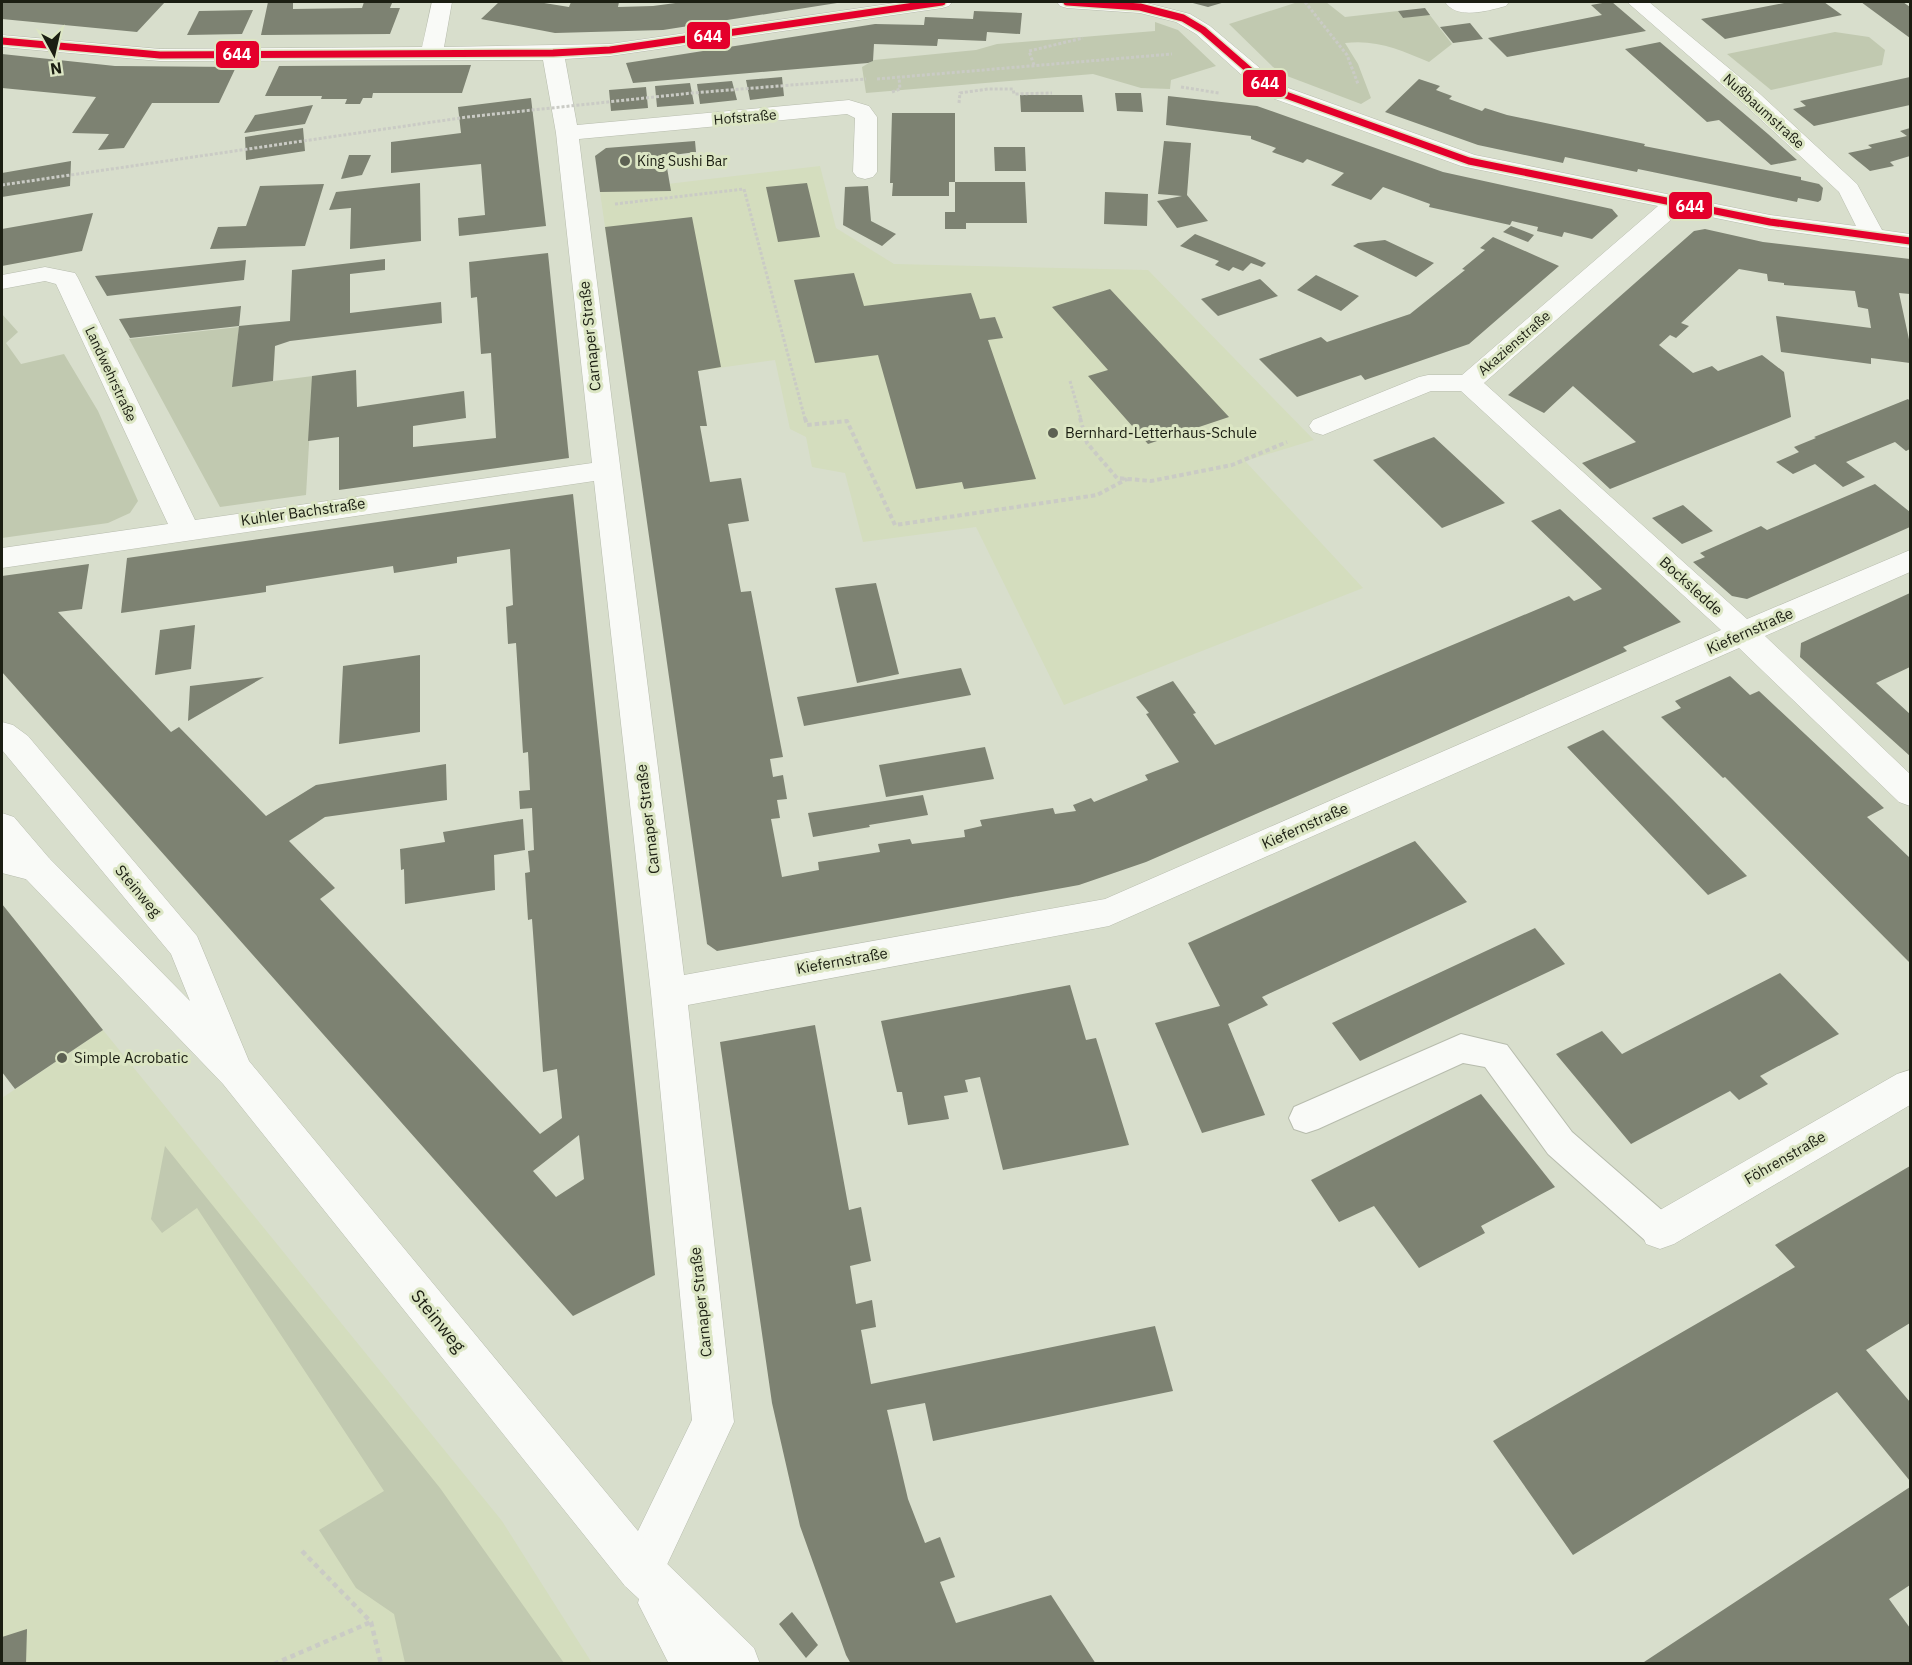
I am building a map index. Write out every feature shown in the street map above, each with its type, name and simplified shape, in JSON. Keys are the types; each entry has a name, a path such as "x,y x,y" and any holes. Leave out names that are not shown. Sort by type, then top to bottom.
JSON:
{"street":[{"path":"420,2 441,8 432,53"},
{"path":"2,41 160,55 554,53 610,50 942,2"},
{"path":"1067,2 1140,8 1183,18 1203,30 1272,90 1469,161 1770,222 1911,241"},
{"path":"1455,2 1460,7 1499,2"},
{"name":"Nußbaumstraße","path":"1637,2 1752,99 1849,189 1873,236"},
{"name":"Carnaper Straße","path":"554,53 567,132 669,993 713,1422 641,1570"},
{"name":"Hofstraße","path":"567,132 849,107 861,111 866,117 865,171"},
{"name":"Akazienstraße","path":"1323,426 1428,382 1468,383 1676,203"},
{"name":"Landwehrstraße","path":"2,282 45,274 66,278 185,529"},
{"name":"Bocksledde","path":"1468,383 1744,634 1911,793"},
{"name":"Kuhler Bachstraße","path":"2,558 185,529 606,470"},
{"name":"Kiefernstraße","path":"669,993 1109,912 1911,560"},
{"name":"Steinweg","path":"7,744 185,946 236,1073"},
{"name":"Steinweg","path":"2,826 37,868 236,1073 641,1570"},
{"path":"2,860 37,868"},
{"name":"Föhrenstraße","path":"1660,1231 1911,1086"},
{"path":"641,1570 694,1664"},
{"path":"641,1570 738,1664"}],"lane":[{"path":"1306,1118 1461,1048 1495,1054 1560,1143 1660,1231"}],"path":[{"path":"1305,2 1347,56 1362,96 1342,117"},
{"path":"1034,65 1029,51 1083,39 1082,36"},
{"path":"877,79 1178,54"},
{"path":"892,92 900,89 899,77"},
{"path":"2,185 467,117 692,93 866,79"},
{"path":"959,104 960,93 975,90 1014,90 1014,94 1052,93"},
{"path":"576,209 744,189 807,425 847,421 895,525 1097,495 1128,478"},
{"path":"1070,381 1087,443 1117,478 1150,481 1232,465 1323,426"},
{"path":"302,1551 371,1622 381,1664"},
{"path":"274,1664 371,1622"}],"shaded area":[{"path":"1298,2 1326,2 1345,17 1398,11 1403,18 1429,14 1452,44 1429,62 1378,44 1345,43 1358,64 1371,98 1361,104 1287,76 1273,67 1229,24"},
{"path":"1155,22 1178,30 1216,66 1171,80 1170,89 1141,88 1093,74 866,93 862,67 874,60 976,50 997,44 1155,31"},
{"path":"1835,32 1869,37 1885,50 1882,65 1771,90 1727,54"},
{"name":"Bernhard-Letterhaus-Schule","path":"820,166 836,228 894,264 1148,270 1314,440 1245,461 1363,588 1064,705 976,527 863,542 845,473 812,467 806,437 790,429 775,360 627,381 600,192"},
{"path":"2,314 18,332 6,343 21,364 64,354 98,411 138,501 130,513 108,523 2,538"},
{"path":"239,327 233,386 313,376 306,495 220,507 129,339"},
{"path":"103,1030 502,1521 592,1663 2,1664 2,1098"},
{"path":"165,1146 440,1488 564,1663 405,1663 394,1614 356,1588 319,1530 384,1491 197,1208 162,1233 151,1219"}],"building":[{"path":"2,2 165,2 137,32 2,19"},
{"path":"268,2 293,2 293,9 362,8 364,2 389,2 392,3 390,8 400,8 390,34 261,35"},
{"path":"499,2 538,2 569,7 571,2 619,2 618,7 683,2 837,3 663,30 555,33 481,19"},
{"path":"1189,2 1225,2 1208,7"},
{"path":"1612,2 1646,31 1507,57 1488,38 1602,15 1591,5"},
{"path":"1789,2 1824,2 1842,15 1725,39 1701,19"},
{"path":"1861,2 1903,2 1910,7 1910,38"},
{"path":"1425,8 1430,15 1403,18 1398,11"},
{"path":"253,10 242,34 187,35 199,11"},
{"path":"974,11 1022,13 1020,34 987,32 986,41 938,39 937,46 874,44 873,61 868,63 633,83 626,63 875,24 924,25 925,17 973,19"},
{"path":"1470,23 1483,39 1453,43 1440,27"},
{"path":"1660,42 1797,160 1771,165 1719,120 1707,122 1625,49"},
{"path":"2,54 115,66 236,67 219,103 152,103 124,148 98,150 109,134 72,133 96,97 2,88"},
{"path":"471,65 462,93 373,93 372,98 363,98 360,104 345,104 347,99 321,99 322,96 265,96 279,66"},
{"path":"782,77 784,96 750,100 746,80"},
{"path":"1910,77 1910,105 1814,126 1793,109 1806,106 1800,101"},
{"path":"1419,79 1440,86 1436,90 1452,96 1449,99 1482,111 1485,108 1507,115 1645,144 1644,146 1801,177 1801,180 1819,184 1823,188 1821,200 1818,202 1798,198 1797,202 1638,169 1637,172 1565,157 1563,163 1478,145 1385,112"},
{"path":"732,81 737,100 700,104 697,84"},
{"path":"690,83 694,104 657,107 655,86"},
{"path":"646,87 648,108 611,111 609,90"},
{"path":"1115,93 1141,93 1143,112 1117,111"},
{"path":"1020,95 1082,95 1084,112 1021,112"},
{"path":"1168,96 1257,106 1443,172 1612,209 1618,216 1592,239 1564,232 1562,237 1537,231 1538,227 1512,221 1510,225 1429,207 1430,204 1383,187 1371,200 1331,185 1344,173 1307,159 1303,163 1272,152 1276,148 1251,139 1251,136 1166,125"},
{"path":"531,98 546,226 459,236 458,218 485,215 481,164 391,173 391,142 461,133 458,107"},
{"path":"313,105 305,124 244,133 255,115"},
{"path":"892,113 955,113 955,182 949,182 949,196 892,196 893,183 890,183"},
{"path":"303,128 305,151 246,160 245,137"},
{"path":"1910,128 1910,156 1890,162 1894,166 1870,171 1848,153 1872,148 1868,145 1907,136 1900,131"},
{"path":"695,141 696,152 665,156 671,191 600,192 595,156 606,148"},
{"path":"1164,141 1191,143 1187,195 1208,221 1177,228 1157,201 1182,196 1158,194"},
{"path":"994,147 1025,147 1026,171 995,171"},
{"path":"349,155 371,155 362,175 341,179"},
{"path":"71,161 70,186 2,197 2,173"},
{"path":"955,182 1025,182 1027,223 966,223 966,229 945,229 945,212 955,212"},
{"path":"420,183 421,241 350,249 351,208 329,210 336,192"},
{"path":"807,183 820,237 778,242 766,187"},
{"path":"324,184 305,246 210,249 218,227 246,226 260,186"},
{"path":"868,186 871,221 896,234 882,246 843,225 845,187"},
{"path":"1105,192 1148,194 1147,226 1104,224"},
{"path":"93,213 82,251 2,266 2,229"},
{"path":"692,217 721,367 698,371 707,426 700,426 710,482 741,478 749,521 728,524 741,592 751,591 783,757 770,759 773,777 783,775 787,799 777,800 780,818 771,819 782,877 819,870 818,862 880,852 878,844 910,839 912,844 965,837 964,830 982,826 980,820 1053,808 1055,814 1076,811 1073,805 1091,798 1094,802 1148,780 1145,775 1179,762 1146,714 1149,713 1136,697 1173,681 1215,745 1569,596 1574,601 1602,589 1531,521 1560,509 1681,622 1623,647 1627,651 1419,743 1146,862 1079,885 717,951 707,944 605,227"},
{"path":"1511,226 1534,235 1528,242 1503,232"},
{"path":"1705,229 1763,242 1910,259 1910,294 1899,293 1910,344 1910,363 1871,358 1871,364 1781,352 1776,316 1871,328 1868,309 1858,307 1855,291 1784,285 1784,283 1768,281 1767,274 1739,269 1681,323 1689,326 1676,338 1670,335 1659,345 1693,373 1712,366 1718,371 1762,355 1784,372 1791,417 1610,489 1582,463 1636,442 1573,386 1544,413 1508,395 1694,231"},
{"path":"1195,234 1266,263 1262,267 1251,263 1243,271 1233,267 1229,271 1215,265 1219,261 1180,246"},
{"path":"1493,237 1559,266 1469,344 1365,380 1361,375 1297,397 1259,359 1321,337 1327,342 1410,314 1465,270 1462,269 1485,250 1480,248"},
{"path":"1385,240 1434,263 1416,277 1353,246 1358,243"},
{"path":"548,253 569,458 339,490 339,437 308,441 312,376 356,370 357,407 464,391 466,418 413,426 413,447 496,438 491,353 481,354 477,297 471,298 469,262"},
{"path":"385,259 385,270 350,274 350,313 441,302 442,323 290,341 275,346 273,381 232,387 239,326 290,321 292,270"},
{"path":"246,260 244,280 107,296 95,276"},
{"path":"854,273 864,306 971,293 980,319 995,317 1003,338 988,340 1036,479 964,489 962,482 916,489 878,355 815,363 794,280"},
{"path":"1316,275 1359,296 1341,311 1297,290"},
{"path":"1260,279 1278,296 1218,316 1201,299"},
{"path":"1110,289 1229,417 1148,444 1088,376 1108,370 1052,307"},
{"path":"241,306 239,326 130,338 119,319"},
{"path":"1908,399 1910,401 1910,449 1906,451 1895,442 1846,462 1865,477 1843,487 1815,464 1793,474 1776,462 1799,452 1794,447 1816,438 1814,437"},
{"path":"1434,437 1505,503 1442,528 1373,460"},
{"path":"1875,484 1910,512 1910,527 1747,599 1732,596 1693,562 1705,557 1700,553 1761,526 1767,530"},
{"path":"573,494 655,1275 573,1316 2,672 2,576 89,564 82,609 58,612 171,732 179,727 266,816 316,785 446,764 447,800 325,817 289,841 335,888 320,899 540,1134 562,1118 557,1069 543,1072 532,919 528,920 525,873 530,872 528,851 534,850 532,808 520,809 519,791 530,790 528,752 523,753 516,643 508,644 506,607 513,605 510,549 457,557 457,563 394,573 393,566 266,586 266,592 121,613 127,558","holes":["579,1135 584,1179 556,1197 533,1171"]},
{"path":"1683,505 1713,531 1682,544 1652,518"},
{"path":"876,583 899,674 857,683 835,588"},
{"path":"1910,593 1910,667 1876,683 1910,714 1910,756 1800,657 1801,643"},
{"path":"195,625 191,669 155,675 160,630"},
{"path":"420,655 420,732 339,744 343,666"},
{"path":"961,668 971,695 804,726 797,697"},
{"path":"1730,676 1750,695 1759,691 1884,808 1867,817 1910,858 1910,963 1725,777 1723,778 1661,717 1681,708 1675,701"},
{"path":"264,677 188,721 190,686"},
{"path":"1603,730 1747,876 1708,895 1567,747"},
{"path":"985,747 994,779 886,797 879,765"},
{"path":"923,795 928,815 813,837 808,813"},
{"path":"523,819 525,850 494,855 495,890 405,904 404,869 401,870 400,849 445,842 443,832"},
{"path":"1415,841 1467,902 1262,997 1268,1005 1228,1024 1265,1115 1202,1133 1155,1023 1220,1006 1188,943"},
{"path":"2,904 103,1030 15,1089 2,1072"},
{"path":"1535,928 1565,964 1360,1061 1332,1023"},
{"path":"1780,973 1839,1034 1760,1076 1768,1084 1739,1100 1730,1091 1631,1144 1556,1054 1602,1031 1622,1054"},
{"path":"1070,985 1086,1040 1096,1038 1129,1145 1003,1170 980,1077 965,1080 968,1092 944,1096 949,1119 908,1125 902,1092 897,1092 881,1021"},
{"path":"815,1025 849,1210 861,1207 871,1261 850,1266 856,1304 872,1300 876,1327 861,1330 871,1384 1155,1326 1173,1391 933,1441 925,1403 887,1410 908,1499 925,1543 940,1537 955,1577 940,1582 956,1623 1051,1595 1096,1664 851,1664 846,1655 800,1526 772,1403 720,1042"},
{"path":"1481,1094 1555,1187 1481,1226 1485,1233 1419,1268 1374,1206 1339,1222 1311,1180"},
{"path":"1910,1166 1910,1323 1866,1350 1910,1402 1910,1481 1837,1392 1573,1555 1493,1441 1795,1267 1775,1245"},
{"path":"1910,1487 1910,1585 1889,1599 1910,1628 1910,1664 1641,1664"},
{"path":"792,1612 818,1645 806,1658 779,1624"},
{"path":"27,1629 26,1664 2,1664 2,1637"}],"transit line":[{"name":"644","path":"2,41 160,55 553,53 610,50 942,2"},
{"name":"644","path":"1067,2 1140,7 1183,18 1203,30 1272,90 1469,161 1770,222 1910,241"}],"place":[{"name":"King Sushi Bar","path":"625,161"},
{"name":"Bernhard-Letterhaus-Schule","path":"1053,433"},
{"name":"Simple Acrobatic","path":"62,1058"}]}
